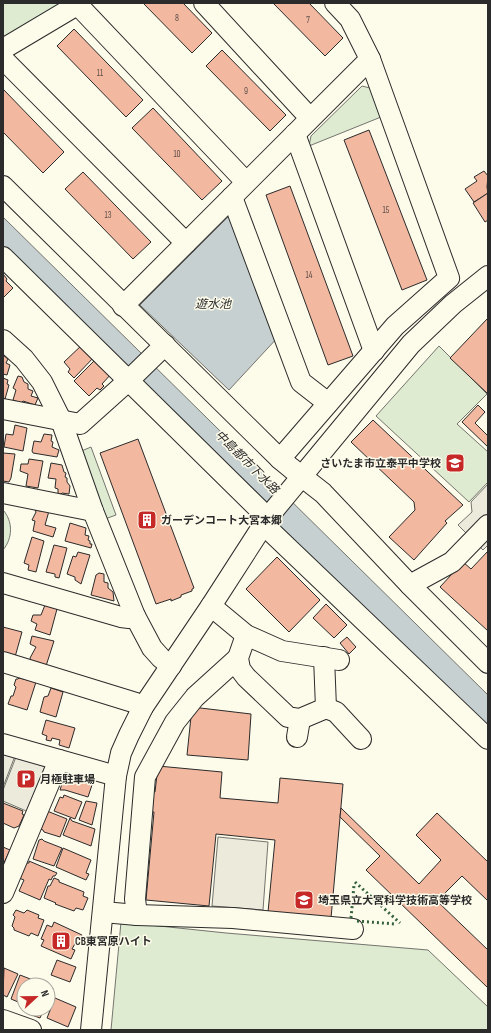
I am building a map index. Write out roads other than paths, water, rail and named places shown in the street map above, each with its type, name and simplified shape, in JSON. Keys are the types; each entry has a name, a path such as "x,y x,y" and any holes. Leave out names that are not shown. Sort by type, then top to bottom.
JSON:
{"street":[{"path":"204,3 310,118"},
{"path":"280,459 395,326 449,278 370,59 350,18 335,3"},
{"path":"3,48 77,4 246,182"},
{"path":"3,59 186,243"},
{"path":"123,306 370,59"},
{"path":"295,134 374,351"},
{"path":"3,186 123,306 160,350 280,459 297,482 323,493 410,585 488,663"},
{"path":"232,197 301,382 328,403"},
{"path":"3,257 133,376 267,520 488,739"},
{"path":"91,1030 116,776 121,753 128,735 143,707 267,520 411,344 453,304 488,276"},
{"path":"3,340 24,359 42,382 61,420 93,511 135,616 152,648 171,666"},
{"path":"3,409 80,424 160,350"},
{"path":"3,493 93,511"},
{"path":"410,585 452,562 488,525"},
{"path":"3,583 122,617 129,618 135,616"},
{"path":"211,606 246,635 282,651 332,659 326,708"},
{"path":"137,915 135,899 145,777 175,722 194,697 238,658 246,635"},
{"path":"238,658 240,669 246,677 288,716 298,728 318,710 326,708 336,712 361,739"},
{"path":"3,662 136,703 143,707"},
{"path":"3,744 116,776"},
{"path":"3,892 59,760"},
{"path":"103,912 137,915 233,918 353,929"},
{"path":"3,1020 30,1030"}],"water":[{"name":"中島都市下水路","path":"3,217 488,695 488,728 280,526 3,246"},
{"name":"遊水池","path":"228,217 240,225 280,335 229,390 140,305"}],"place":[{"name":"さいたま市立泰平中学校","path":"455,463"},
{"name":"ガーデンコート大宮本郷","path":"147,520"},
{"name":"月極駐車場","path":"26,779"},
{"name":"埼玉県立大宮科学技術高等学校","path":"304,900"},
{"name":"CB東宮原ハイト","path":"61,941"}]}
